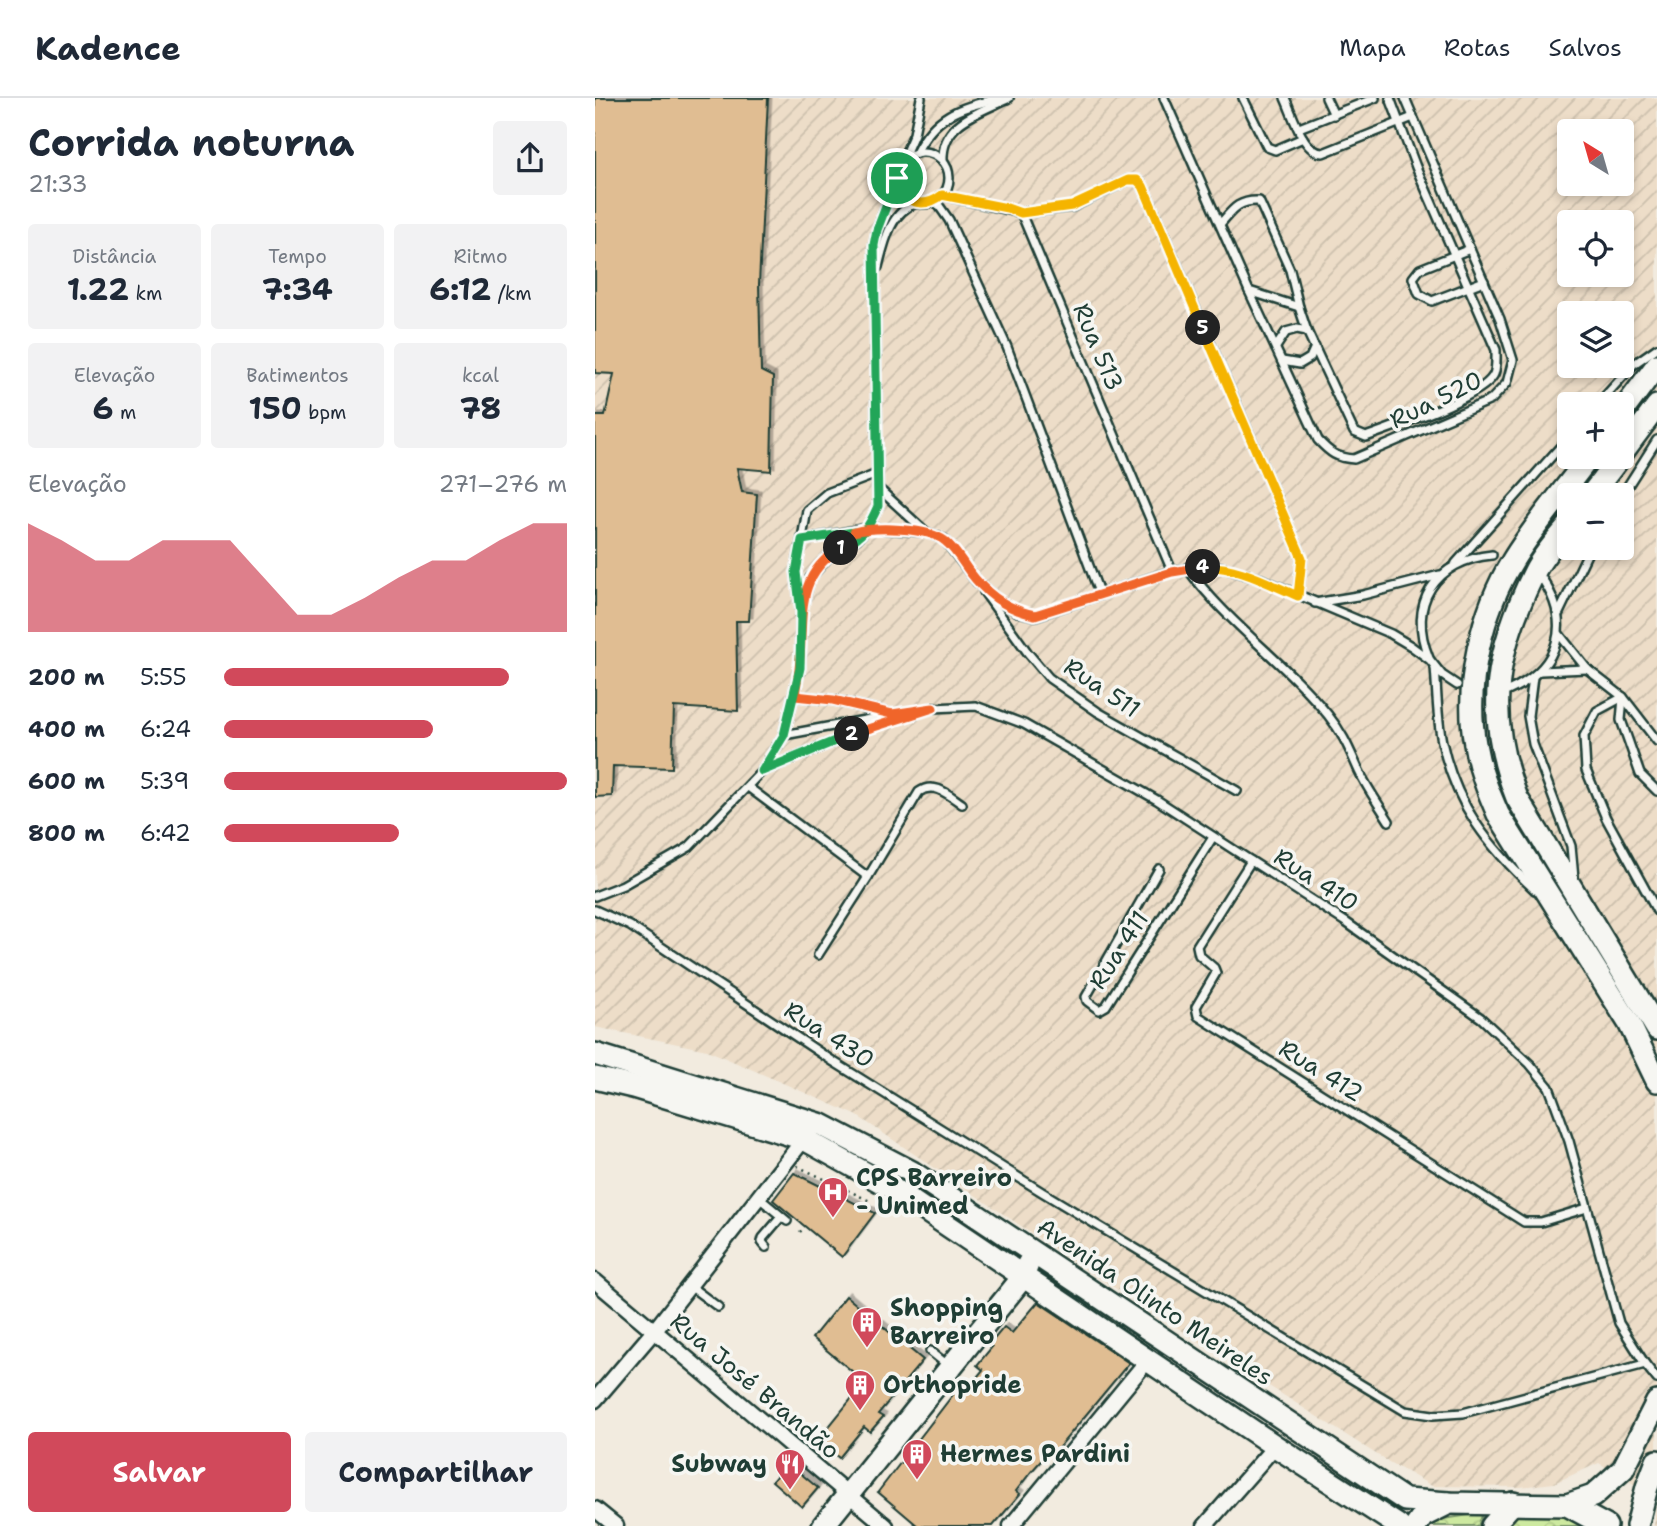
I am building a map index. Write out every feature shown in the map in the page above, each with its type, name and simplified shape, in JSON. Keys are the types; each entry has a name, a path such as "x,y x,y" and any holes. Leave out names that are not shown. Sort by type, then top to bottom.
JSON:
{"main road":[{"path":"1634,396 1657,365"},
{"path":"1634,437 1657,406"},
{"path":"1580,469 1508,569 1490,607 1479,646 1473,691 1474,741 1483,779 1498,814 1629,1023 1657,1081"},
{"path":"1557,541 1536,569 1504,649 1497,689 1498,722 1505,767 1517,798 1657,1029"},
{"name":"Avenida Olinto Meireles","path":"597,1054 822,1125 912,1172 1405,1500 1567,1505 1606,1526"},
{"path":"595,1078 804,1139 892,1188 1147,1361 1399,1526"},
{"path":"595,1091 604,1093 633,1087"},
{"path":"823,1526 1023,1277 1032,1252"},
{"path":"1567,1505 1593,1496 1623,1469 1657,1402"},
{"path":"1637,1526 1655,1466"},
{"path":"1416,1526 1423,1516 1449,1503"},
{"path":"1492,1526 1513,1503"}],"street":[{"path":"595,1400 654,1331 804,1139"},
{"name":"Rua José Brandão","path":"595,1281 886,1526"},
{"path":"1011,1526 1147,1361"},
{"path":"1205,1526 1275,1446"},
{"path":"595,1509 616,1526"}],"lane":[{"path":"801,612 810,578 831,554 857,539 868,528 878,506 874,245 900,165 914,134 921,98"},
{"path":"916,153 924,136 954,112 995,98"},
{"path":"876,278 885,236 901,211 917,203 935,200 942,195 949,178 943,162 944,141 958,124 1009,98"},
{"name":"Rua 520","path":"1164,98 1318,440 1339,458 1354,459 1491,400 1507,383 1513,360 1500,319 1405,98"},
{"path":"1243,98 1267,147 1275,150 1303,138"},
{"path":"1285,98 1303,138 1315,153 1323,153 1413,117"},
{"path":"1326,98 1334,115"},
{"path":"1299,128 1375,98"},
{"name":"Rua 520","path":"1221,223 1246,201 1259,201 1290,270 1307,331 1354,432 1366,437 1482,389 1495,374 1496,349 1416,167 1390,98"},
{"path":"900,165 916,153 928,152 943,162"},
{"path":"897,178 905,197 917,203"},
{"path":"942,195 1021,213 1072,206 1128,180 1137,180 1143,186 1302,558 1298,596"},
{"path":"935,200 949,220 1007,347 1100,595"},
{"name":"Rua 513","path":"1021,213 1172,572"},
{"path":"1470,248 1414,273 1413,278 1419,294 1432,300 1484,281"},
{"path":"1249,291 1299,307"},
{"path":"1276,347 1286,332 1297,329 1307,331"},
{"path":"1282,361 1295,365 1305,362 1315,347"},
{"path":"1609,392 1634,364 1657,348"},
{"path":"1439,408 1443,412 1443,422"},
{"path":"1422,415 1422,424 1427,428"},
{"path":"1630,483 1657,440"},
{"path":"1557,450 1430,589 1423,606 1420,625 1423,643 1432,663 1442,741 1460,797 1484,838 1508,865 1557,910"},
{"path":"595,896 623,885 689,847 762,771 784,735 800,668 801,612 796,572 807,510 827,493 877,474"},
{"path":"878,488 926,533"},
{"path":"802,540 868,528 926,533 944,539 977,582 999,601 1018,612 1035,615 1172,572 1217,566 1261,579 1391,634 1412,646 1442,675 1457,685"},
{"path":"1456,563 1473,556 1492,555"},
{"path":"1559,613 1584,560"},
{"path":"1187,568 1205,593 1277,660 1328,714 1349,744 1359,771 1389,821"},
{"path":"1314,603 1363,595 1441,575"},
{"path":"1508,691 1541,671 1552,654 1559,634 1559,613 1553,594 1541,577"},
{"name":"Rua 511","path":"977,582 1016,638 1049,678 1098,712 1237,791"},
{"path":"1559,634 1587,669 1623,697 1657,741"},
{"path":"1541,671 1587,669"},
{"path":"1533,677 1528,716 1534,744 1571,846 1575,893"},
{"path":"795,696 833,700 892,714"},
{"path":"1623,697 1621,720 1640,774 1657,791"},
{"path":"1623,697 1597,711 1584,736 1586,770 1606,818 1657,911"},
{"name":"Rua 410","path":"762,771 874,725 933,708 976,706 1024,723 1157,800 1347,923 1482,1018 1530,1064 1549,1087 1569,1141 1619,1323 1657,1379"},
{"path":"784,735 933,708"},
{"path":"748,787 868,877"},
{"path":"818,955 919,792 926,787 935,787 962,804"},
{"name":"Rua 411","path":"1159,869 1086,996 1087,1001 1099,1010 1106,1006 1213,837"},
{"name":"Rua 412","path":"1251,861 1197,946 1199,955 1214,968 1216,974 1196,1007 1198,1016 1524,1222 1541,1222 1587,1208"},
{"name":"Rua 430","path":"595,910 630,926 834,1062 1042,1192 1405,1411 1433,1415 1463,1413 1645,1364"},
{"path":"758,1198 784,1219 763,1238 762,1242 766,1247"},
{"path":"689,1285 718,1307"},
{"path":"930,1351 950,1367"}],"path":[{"path":"786,1161 870,1201"},
{"path":"800,1232 804,1226"}],"shaded area":[{"path":"595,98 1657,98 1657,1498 1599,1463 1554,1483 1520,1487 1432,1486 1387,1461 1082,1267 856,1115 707,1050 595,1027"},
{"path":"1657,1498 1657,1526 1654,1526"}],"green space":[{"path":"1548,1511 1575,1519 1585,1526 1500,1526 1501,1522 1522,1512"},
{"path":"1483,1513 1478,1526 1425,1526 1443,1519"}],"building":[{"path":"595,98 768,98 759,284 761,371 773,377 771,471 737,468 742,492 757,494 749,621 736,621 738,711 674,707 672,768 613,766 612,796 595,797 595,416 605,416 614,374 595,373"},
{"name":"CPS Barreiro - Unimed","path":"794,1173 875,1213 842,1257 773,1200"},
{"name":"Shopping Barreiro","path":"846,1296 923,1360 878,1414 883,1417 870,1432 864,1427 839,1458 818,1440 865,1382 812,1338"},
{"path":"1038,1302 1129,1363 1051,1457 1047,1454 1031,1472 1016,1491 1020,1494 993,1526 918,1526 878,1492 962,1383 968,1388 983,1370 977,1365 1004,1327 1012,1333"},
{"path":"788,1463 818,1488 802,1507 772,1481"}],"place":[{"name":"CPS Barreiro - Unimed","path":"833,1219"},
{"name":"Shopping Barreiro","path":"867,1349"},
{"name":"Orthopride","path":"860,1412"},
{"name":"Hermes Pardini","path":"917,1481"},
{"name":"Subway","path":"790,1491"}],"route":[{"path":"897,178 874,245 878,506 868,528 857,539 831,554 810,578 801,612 800,668 795,696 833,700 892,714 933,708 874,725 762,771 784,735 800,668 801,612 796,572 802,540 868,528 926,533 944,539 977,582 999,601 1018,612 1035,615 1118,587 1187,568 1217,566 1261,579 1298,596 1302,558 1171,257 1143,186 1137,180 1128,180 1072,206 1021,213 942,195 926,203 917,203 905,197 897,178"}]}
